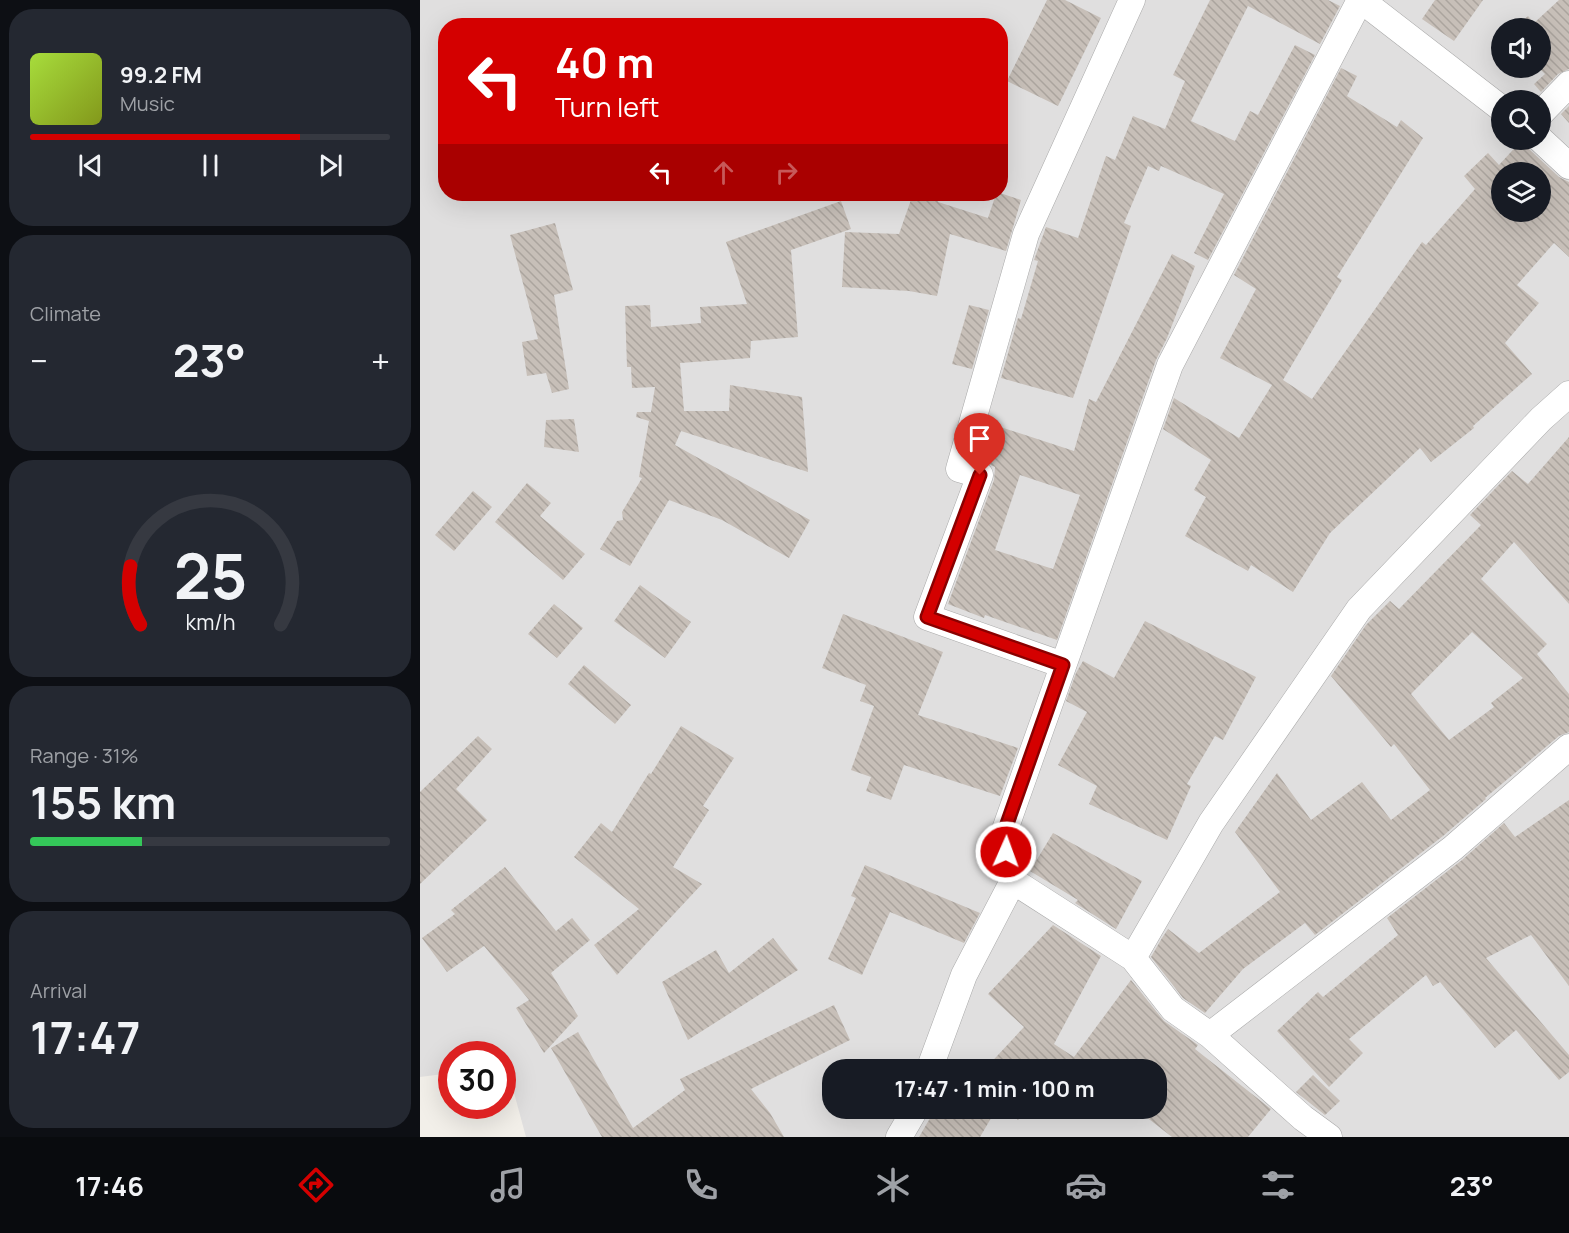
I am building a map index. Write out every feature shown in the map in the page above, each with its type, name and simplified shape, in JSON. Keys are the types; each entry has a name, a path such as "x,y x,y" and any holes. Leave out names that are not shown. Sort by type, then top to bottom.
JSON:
{"street":[{"path":"1063,665 927,617 980,475 959,469 1026,234 1132,0"},
{"path":"933,1059 964,975 1013,880 1002,838 1170,365 1361,0 1491,100"},
{"path":"1551,103 1569,84"},
{"path":"1551,149 1569,166"},
{"path":"1132,958 1211,823 1359,609 1541,419 1567,401"},
{"path":"1210,1035 1453,848 1569,747"},
{"path":"1013,880 1132,958 1173,1009 1210,1035 1304,1119 1329,1137"},
{"path":"899,1137 910,1119"}],"shaded area":[{"path":"420,0 1569,0 1569,1137 526,1137 516,1100 516,1041 438,1041 438,1075 420,1077"}],"building":[{"path":"1047,0 1065,0 1101,18 1058,106 1008,81"},
{"path":"1210,0 1328,0 1340,6 1320,44 1248,6 1191,121 1235,141 1250,111 1258,115 1295,45 1315,55 1208,260 1194,253 1224,194 1161,166 1159,171 1148,166 1124,223 1131,226 1073,398 1001,378 1018,318 1021,319 1038,261 1034,260 1046,227 1078,238 1106,156 1115,160 1133,116 1165,129 1185,81 1173,75"},
{"path":"1435,0 1483,0 1454,41 1422,19"},
{"path":"1559,0 1569,0 1569,69 1558,74 1543,90 1539,90 1534,84 1541,78 1551,78 1551,18 1539,18"},
{"path":"1341,68 1357,76 1347,96 1397,127 1401,120 1423,138 1337,277 1342,280 1283,380 1312,399 1422,242 1426,245 1475,189 1464,176 1488,153 1496,162 1491,162 1491,222 1551,222 1551,170 1569,182 1569,257 1554,243 1517,285 1539,303 1505,343 1532,374 1473,426 1474,428 1431,462 1420,448 1330,533 1293,592 1251,565 1248,571 1185,536 1206,497 1194,490 1211,460 1163,429 1174,398 1239,438 1272,385 1220,358 1256,289 1234,275"},
{"path":"1569,106 1569,123 1561,114"},
{"path":"1513,150 1530,150 1543,162 1502,162"},
{"path":"1008,196 1021,200 1006,251 950,234 937,296 909,291 842,287 845,232 899,234 911,201 938,201 988,218 994,201 1008,201"},
{"path":"841,201 851,229 791,250 798,337 751,341 750,358 680,363 684,411 729,411 730,385 802,397 808,472 681,431 675,445 810,520 789,558 722,520 669,500 630,566 600,549 617,521 623,520 622,512 642,478 639,477 649,421 636,417 637,412 651,412 655,387 632,388 631,367 627,367 625,306 650,305 651,327 701,323 700,307 747,304 726,242"},
{"path":"555,223 573,290 554,295 569,389 552,393 546,373 527,376 522,342 538,339 510,235"},
{"path":"1172,254 1195,266 1156,360 1057,640 985,615 984,618 948,604 994,480 995,467 978,459 988,423 1074,451 1089,399 1096,402","holes":["1020,475 1080,495 1053,569 995,550"]},
{"path":"969,305 989,310 972,369 952,364"},
{"path":"574,419 579,452 544,447 546,420"},
{"path":"1569,437 1569,604 1514,542 1481,579 1547,644 1537,654 1569,694 1569,732 1559,736 1443,836 1315,935 1305,923 1243,969 1205,1013 1183,998 1151,957 1168,929 1199,953 1280,892 1235,832 1277,773 1311,820 1362,782 1391,820 1430,790 1394,744 1391,747 1331,676 1366,625 1390,601 1399,609 1481,525 1470,515 1512,471 1528,484","holes":["1472,632 1523,678 1491,703 1494,707 1449,740 1411,694"]},
{"path":"527,483 551,503 540,516 585,554 563,580 495,522"},
{"path":"473,491 492,507 454,551 435,535"},
{"path":"640,585 691,622 665,658 614,621"},
{"path":"554,604 583,628 557,658 528,634"},
{"path":"843,614 943,652 918,715 1018,748 1000,796 904,765 891,800 866,791 871,777 851,770 874,706 860,701 866,685 822,668"},
{"path":"1145,621 1256,677 1223,740 1215,736 1187,784 1191,786 1167,840 1089,804 1097,786 1058,765 1087,712 1066,701 1083,661 1114,678"},
{"path":"584,665 631,705 615,724 568,684"},
{"path":"681,726 734,758 703,806 709,810 673,867 702,884 617,975 594,945 639,909 574,857 601,823 612,832"},
{"path":"478,736 492,749 456,789 487,820 420,884 420,792"},
{"path":"1569,800 1569,986 1531,935 1486,958 1569,1055 1569,1072 1559,1080 1516,1030 1495,1048 1440,982 1433,986 1426,975 1349,1039 1363,1053 1329,1087 1277,1031 1318,992 1323,997 1398,935 1387,918 1462,860 1504,823 1515,837"},
{"path":"1053,833 1142,881 1116,929 1075,903 1078,900 1030,871"},
{"path":"865,865 980,913 964,943 890,912 862,975 828,959 856,898 851,896"},
{"path":"505,867 556,931 572,918 590,940 551,973 578,1016 544,1053 516,1008 529,1000 484,946 447,972 422,938 455,914 451,910"},
{"path":"1053,925 1101,956 1054,1044 1074,1057 1131,980 1164,1021 1198,1045 1195,1049 1271,1109 1248,1137 1172,1137 1149,1119 1167,1119 1167,1059 994,1059 1024,1027 988,994"},
{"path":"773,938 798,970 688,1040 662,982 716,950 729,973"},
{"path":"834,1005 850,1040 751,1089 770,1113 784,1137 602,1137 551,1048 578,1032 633,1128 685,1090 680,1079"},
{"path":"1313,1075 1340,1101 1325,1115 1296,1092"},
{"path":"930,1119 991,1119 980,1137 919,1137"}],"route":[{"path":"980,475 927,617 1063,665 1002,838 1006,852"}]}
